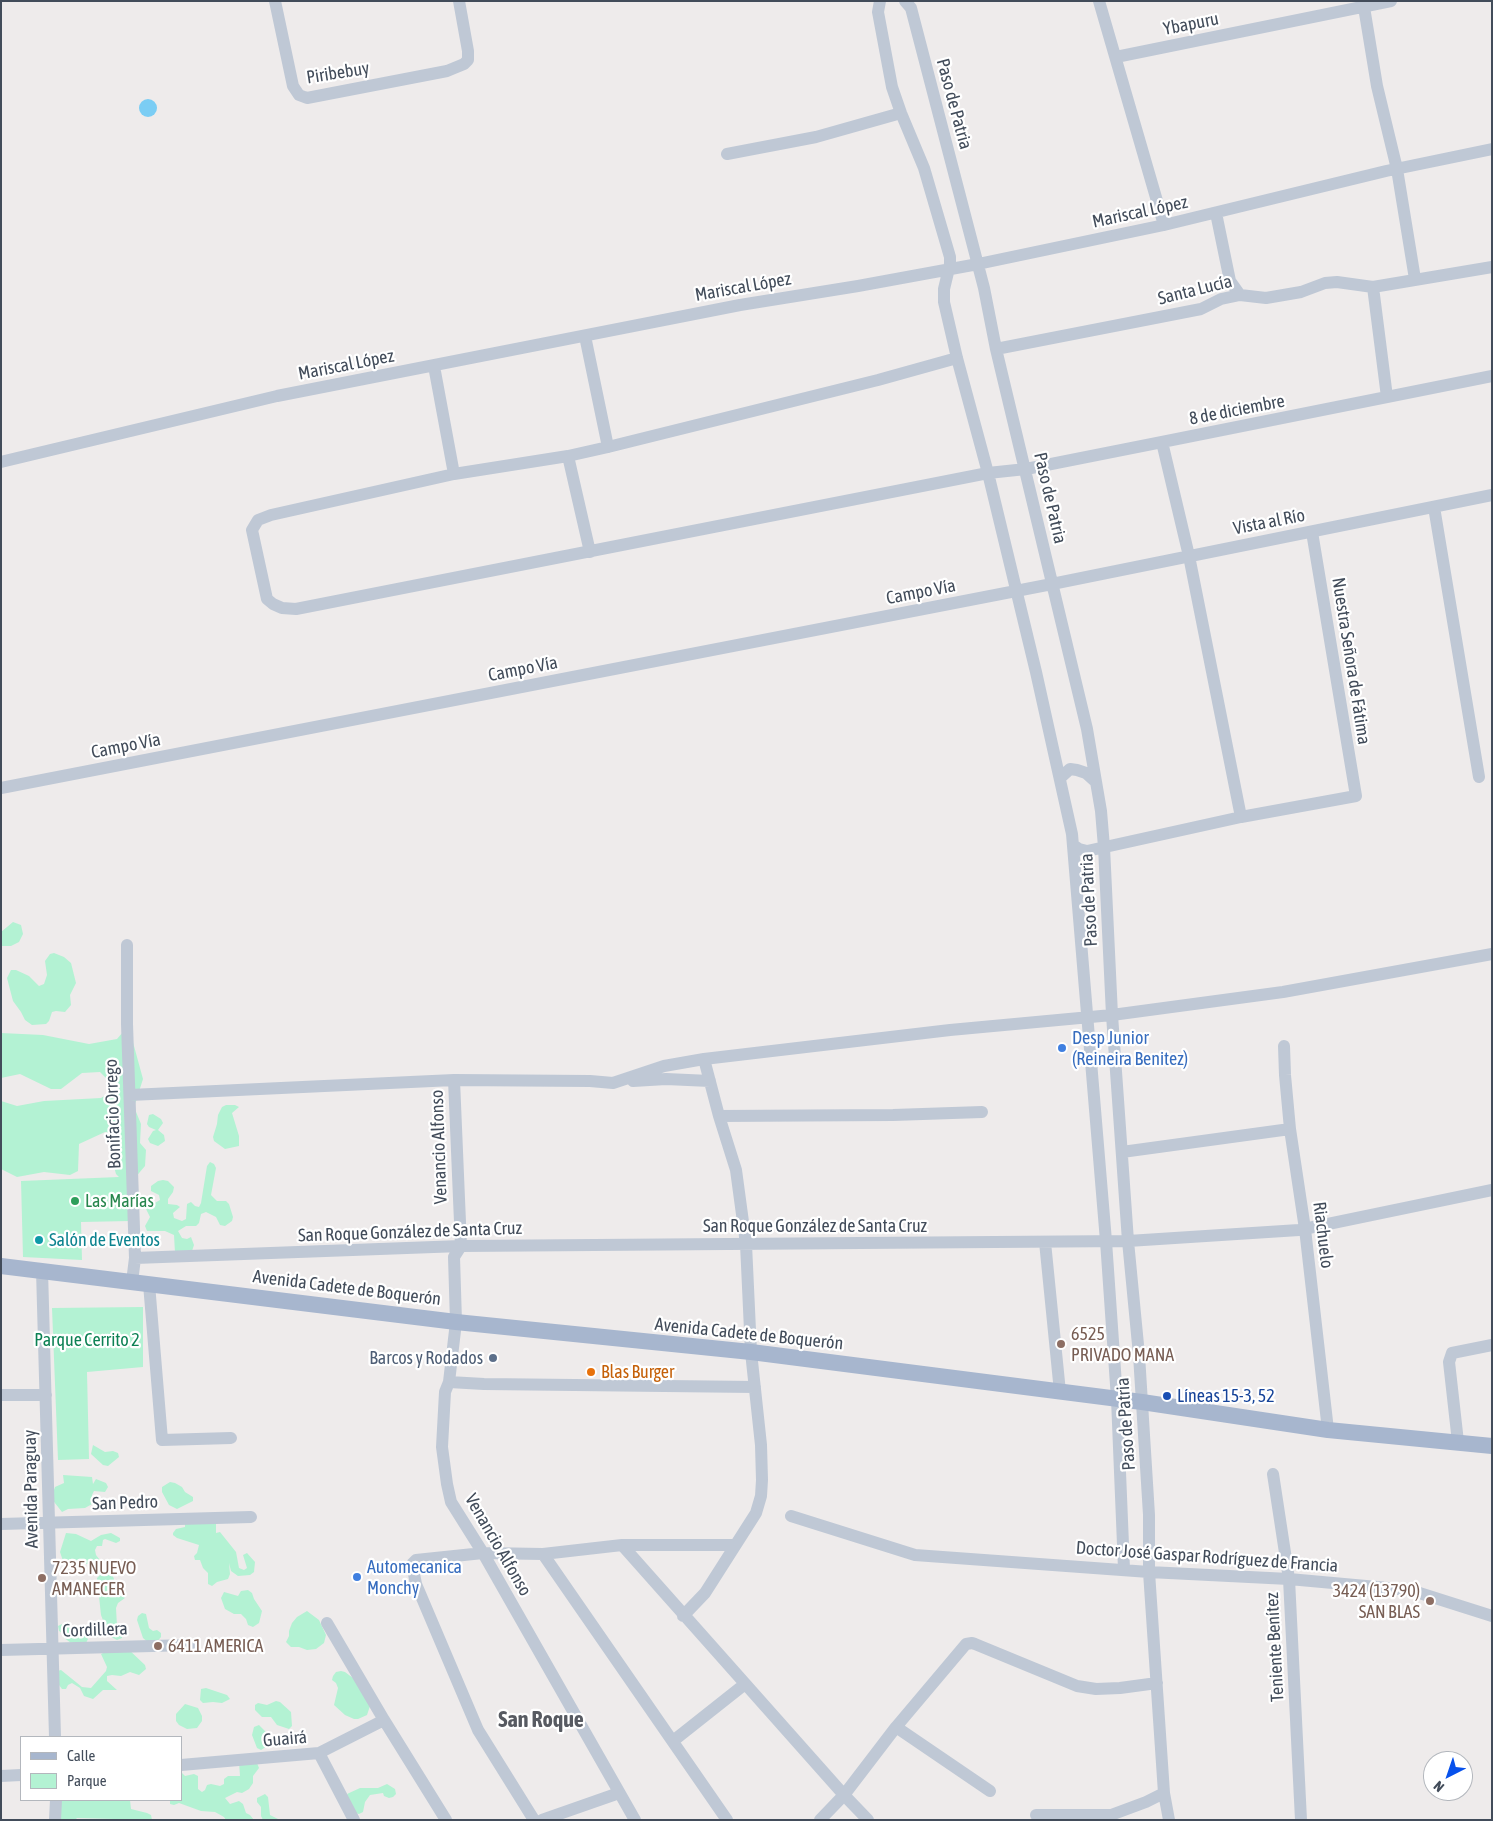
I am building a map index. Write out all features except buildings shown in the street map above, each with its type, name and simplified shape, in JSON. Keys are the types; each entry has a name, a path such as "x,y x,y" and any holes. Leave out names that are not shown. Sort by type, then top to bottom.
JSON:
{"main road":[{"name":"Avenida Cadete de Boquerón","path":"1,1266 456,1322 751,1352 1142,1402 1328,1430 1492,1446"}],"street":[{"name":"Piribebuy","path":"275,1 293,86 295,91 302,97 307,98 447,71 464,64 468,60 468,51 459,1"},
{"name":"Paso de Patria","path":"880,1 878,12 892,87 900,113 924,168 950,257 944,289 944,302 1016,591 1060,778 1072,845 1106,1241 1124,1569"},
{"name":"Paso de Patria","path":"905,1 911,8 978,264 996,349 1087,729 1096,782 1104,847 1112,1016 1142,1402 1149,1515 1149,1572 1164,1793 1169,1820"},
{"path":"1099,1 1164,225"},
{"name":"Ybapuru","path":"1116,57 1364,4 1390,1"},
{"path":"1364,4 1377,86 1397,169 1415,279"},
{"path":"728,154 816,137 900,113"},
{"name":"Mariscal López","path":"1,462 277,396 740,305 949,270 1164,225 1397,169 1492,149"},
{"path":"1216,213 1230,281 1240,295"},
{"name":"Santa Lucía","path":"996,349 1201,309 1221,299 1240,295 1266,298 1301,292 1325,283 1337,282 1373,287 1492,268"},
{"path":"1221,299 1230,281"},
{"path":"1373,287 1387,397"},
{"path":"584,336 608,447"},
{"name":"8 de diciembre","path":"957,358 878,380 608,447 568,456 454,474 271,515 258,520 252,530 267,598 273,604 282,608 296,609 988,473 1026,468 1162,442 1492,376"},
{"path":"434,366 454,474"},
{"path":"1072,845 1087,851 1241,817 1189,556 1162,442"},
{"path":"568,456 590,552"},
{"name":"Vista al Río","path":"1052,584 1492,495"},
{"path":"1434,507 1479,777"},
{"name":"Nuestra Señora de Fátima","path":"1241,817 1356,796 1312,532"},
{"name":"Campo Vía","path":"1,788 1052,584"},
{"path":"1060,778 1070,770 1077,770 1086,773 1096,782"},
{"name":"Bonifacio Orrego","path":"126,945 135,1258 132,1282"},
{"path":"617,1082 664,1066 704,1059 950,1030 1112,1016 1283,992 1492,954"},
{"name":"Riachuelo","path":"1284,1046 1290,1129 1305,1229 1328,1430"},
{"path":"684,1616 705,1593 756,1512 761,1496 762,1466 751,1352 746,1244 736,1170 704,1059"},
{"path":"130,1095 454,1080 617,1082 666,1079 710,1081"},
{"name":"Venancio Alfonso","path":"454,1080 461,1246 454,1257 456,1322 449,1382 445,1392 442,1447 451,1502 483,1553 635,1820"},
{"path":"719,1116 893,1116 982,1112"},
{"path":"1122,1152 1290,1129"},
{"name":"San Roque González de Santa Cruz","path":"135,1258 461,1246 1128,1241 1305,1229 1492,1190"},
{"path":"1045,1242 1060,1392"},
{"name":"Avenida Paraguay","path":"42,1270 55,1736"},
{"path":"149,1284 162,1440 232,1438"},
{"path":"1458,1442 1449,1362 1452,1353 1492,1345"},
{"path":"449,1382 755,1387"},
{"path":"1,1395 46,1395"},
{"name":"Teniente Benítez","path":"1273,1474 1289,1579 1301,1820"},
{"name":"Doctor José Gaspar Rodríguez de Francia","path":"791,1516 915,1555 1149,1572 1289,1579 1410,1590 1492,1616"},
{"name":"San Pedro","path":"1,1524 251,1517"},
{"path":"534,1820 478,1730 416,1584 412,1564 416,1560 483,1553 543,1554 622,1545 735,1545"},
{"path":"622,1545 868,1820"},
{"path":"543,1554 727,1820"},
{"path":"327,1623 446,1820"},
{"path":"820,1820 844,1795 896,1727 962,1648 972,1643 1077,1686 1096,1689 1120,1688 1157,1682"},
{"name":"Cordillera","path":"1,1650 190,1645"},
{"path":"673,1741 745,1684"},
{"name":"Guairá","path":"182,1765 319,1753 384,1720"},
{"path":"896,1727 990,1791"},
{"path":"319,1753 354,1820"},
{"path":"1,1776 20,1775"},
{"path":"542,1820 619,1793"},
{"path":"1036,1815 1111,1815 1164,1793"},
{"path":"56,1801 56,1820"}],"green space":[{"path":"13,922 21,925 23,934 19,942 11,946 1,946 1,932"},
{"path":"54,953 64,957 71,963 76,983 70,995 71,1005 65,1012 52,1012 46,1024 32,1025 25,1020 13,1001 7,978 11,970 16,970 29,976 39,986 44,984 47,975 45,961 50,954"},
{"path":"123,1032 131,1035 143,1079 134,1107 141,1124 140,1143 146,1150 145,1166 134,1179 130,1221 81,1222 82,1260 23,1257 21,1181 119,1177 116,1174 111,1156 116,1138 113,1134 105,1132 79,1144 78,1171 70,1175 44,1172 17,1177 1,1169 1,1101 17,1106 44,1101 101,1098 109,1093 112,1084 100,1072 82,1073 61,1089 51,1089 20,1074 1,1078 1,1033 43,1035 89,1044 117,1039"},
{"path":"226,1105 239,1107 232,1113 239,1136 239,1146 225,1149 214,1141 213,1137 218,1115 222,1107"},
{"path":"153,1114 161,1119 163,1123 158,1130 164,1135 165,1141 158,1146 150,1143 148,1139 153,1131 156,1130 147,1124 149,1115"},
{"path":"210,1162 216,1168 211,1195 217,1201 226,1201 229,1204 233,1217 232,1221 225,1226 220,1225 216,1217 206,1212 201,1214 199,1223 196,1226 186,1226 178,1231 182,1238 187,1239 191,1237 194,1245 191,1254 175,1253 174,1235 165,1231 147,1231 145,1226 150,1217 144,1205 148,1203 153,1204 160,1200 159,1195 151,1191 151,1186 163,1180 168,1181 174,1187 168,1199 168,1204 180,1207 173,1213 174,1218 182,1221 186,1219 187,1204 191,1202 199,1207 201,1203 207,1166"},
{"name":"Parque Cerrito 2","path":"143,1307 143,1367 87,1372 89,1459 58,1460 52,1308"},
{"path":"93,1445 105,1452 113,1451 118,1453 119,1457 108,1466 103,1465 91,1454"},
{"path":"63,1475 92,1477 93,1484 96,1479 106,1483 108,1487 105,1492 94,1491 92,1500 95,1503 94,1506 92,1504 85,1508 68,1509 62,1512 51,1498 55,1487 64,1483"},
{"path":"170,1482 182,1487 185,1492 193,1497 193,1501 177,1509 169,1505 162,1492 162,1487"},
{"path":"185,1523 216,1524 216,1533 220,1532 236,1552 239,1568 244,1570 247,1568 243,1555 247,1553 255,1562 254,1572 250,1575 238,1576 231,1571 229,1563 230,1574 228,1579 217,1582 212,1586 208,1584 208,1573 203,1568 200,1560 195,1560 194,1556 199,1545 173,1535 176,1529 185,1527"},
{"path":"66,1533 76,1534 91,1541 101,1535 111,1533 120,1538 120,1541 116,1543 105,1539 102,1546 97,1546 95,1550 96,1555 103,1564 84,1564 77,1567 73,1564 65,1564 60,1552"},
{"path":"106,1569 110,1570 114,1579 113,1588 115,1592 113,1596 122,1595 125,1598 118,1603 116,1608 117,1626 122,1636 122,1638 117,1640 109,1636 101,1615 97,1578"},
{"path":"248,1590 252,1593 262,1611 259,1623 253,1627 248,1625 246,1619 241,1614 234,1614 225,1609 221,1598 224,1592 238,1596 241,1591"},
{"path":"307,1611 319,1620 326,1635 324,1643 316,1649 307,1650 291,1647 286,1642 292,1623 297,1617"},
{"path":"142,1613 146,1614 149,1628 161,1633 161,1637 155,1644 150,1644 143,1638 137,1620 138,1616"},
{"path":"62,1624 83,1632 88,1639 86,1643 71,1643 63,1637 64,1634 59,1631 58,1626"},
{"path":"127,1648 145,1665 146,1669 139,1675 130,1672 121,1676 107,1676 107,1681 117,1690 103,1690 93,1699 84,1696 80,1688 72,1683 66,1689 62,1689 59,1685 57,1671 61,1670 82,1687 91,1688 106,1671 107,1667 101,1654 109,1650"},
{"path":"341,1671 357,1681 370,1706 367,1715 354,1719 345,1715 334,1705 338,1688 332,1680 336,1672"},
{"path":"206,1688 227,1695 230,1699 222,1703 203,1703 200,1700 201,1689"},
{"path":"276,1701 280,1702 291,1712 292,1726 289,1729 277,1725 271,1717 262,1717 255,1710 255,1705 258,1703 267,1705"},
{"path":"185,1704 198,1708 202,1716 202,1721 197,1728 187,1729 176,1721 176,1714"},
{"path":"259,1725 270,1736 271,1740 269,1745 261,1750 257,1748 252,1735 254,1727"},
{"path":"239,1762 257,1763 259,1768 253,1776 253,1783 249,1789 225,1798 230,1804 239,1801 243,1804 246,1813 254,1820 226,1820 215,1812 201,1811 179,1803 170,1804 170,1801 182,1801 182,1773 185,1776 194,1774 198,1776 198,1789 202,1792 207,1785 220,1786 224,1784 224,1779 228,1776 240,1776"},
{"path":"387,1784 395,1789 396,1794 393,1797 384,1796 383,1793 370,1795 365,1802 363,1812 355,1813 347,1794 360,1788 378,1788"},
{"path":"265,1794 268,1797 270,1815 280,1820 263,1820 257,1798"},
{"path":"57,1801 130,1801 131,1809 151,1815 152,1820 77,1818 75,1820 58,1820"}],"water":[{"path":"148,99 156,104 157,108 152,116 148,117 140,112 139,108 144,100"}],"place":[{"name":"Desp Junior (Reineira Benitez)","path":"1062,1048"},
{"name":"Las Marías","path":"75,1201"},
{"name":"Salón de Eventos","path":"39,1240"},
{"name":"6525 PRIVADO MANA","path":"1061,1344"},
{"name":"Barcos y Rodados","path":"493,1358"},
{"name":"Blas Burger","path":"591,1372"},
{"name":"Líneas 15-3, 52","path":"1167,1396"},
{"name":"Automecanica Monchy","path":"357,1577"},
{"name":"7235 NUEVO AMANECER","path":"42,1578"},
{"name":"3424 (13790) SAN BLAS","path":"1430,1601"},
{"name":"6411 AMERICA","path":"158,1646"}],"district":[{"name":"San Roque","path":"541,1720"}]}
